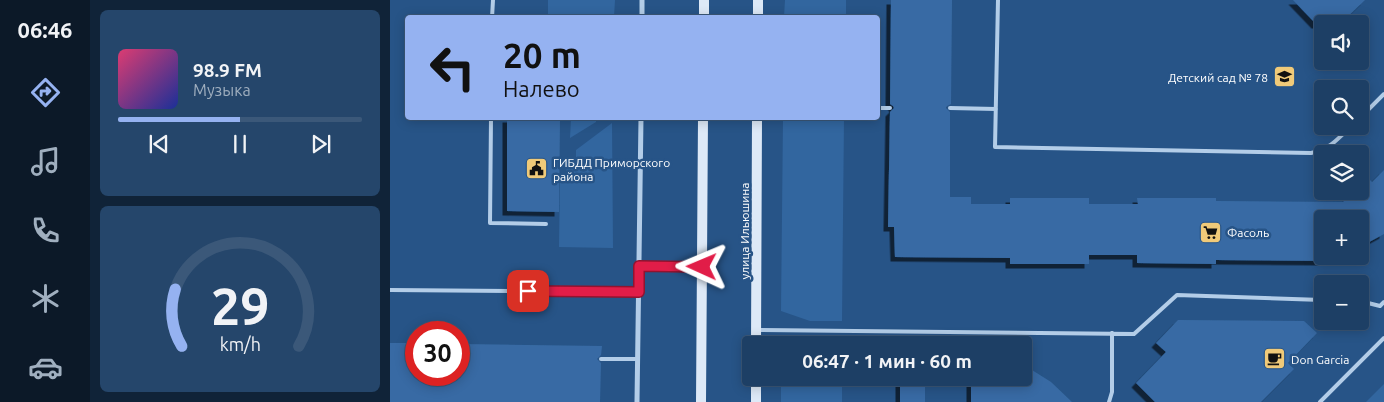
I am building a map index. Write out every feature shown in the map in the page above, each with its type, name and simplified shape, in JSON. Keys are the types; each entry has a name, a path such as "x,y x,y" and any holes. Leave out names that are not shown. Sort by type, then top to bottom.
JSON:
{"main road":[{"path":"704,0 704,15"},
{"path":"758,0 758,15"},
{"path":"701,402 703,120"},
{"name":"улица Ильюшина","path":"756,336 757,120"},
{"path":"756,386 756,402"}],"street":[{"path":"642,0 642,15"},
{"path":"637,402 641,120"},
{"path":"639,266 702,267"}],"lane":[{"path":"492,15 493,0"},
{"path":"998,0 995,148 1311,153 1324,150 1342,135"},
{"path":"1369,109 1384,94"},
{"path":"880,108 890,108"},
{"path":"950,108 996,109"},
{"path":"491,120 490,224 546,224"},
{"path":"390,290 639,292"},
{"path":"756,330 1134,334 1177,295 1314,300"},
{"path":"1369,303 1383,306"},
{"path":"1109,402 1112,392 1112,333"},
{"path":"1320,402 1384,338"},
{"path":"601,359 637,359"}],"shaded area":[{"path":"548,0 615,0 614,15 548,15"},
{"path":"785,0 846,0 846,15 784,15"},
{"path":"571,120 596,120 596,122 570,138"},
{"path":"783,120 844,120 842,321 810,321 781,311"},
{"path":"612,123 613,248 559,247 560,178 566,177 567,160 576,160 576,150"},
{"path":"1384,384 1384,402 1366,402"},
{"path":"781,386 842,386 842,402 781,402"}],"building":[{"path":"891,0 952,0 951,104 946,108 950,112 950,197 971,197 971,204 1010,204 1010,198 1089,198 1089,204 1138,204 1137,198 1216,198 1216,201 1343,202 1345,200 1369,200 1369,179 1372,182 1384,170 1384,234 1369,242 1369,210 1314,210 1314,261 1216,260 1216,264 1137,263 1137,255 1089,255 1089,264 1010,264 1010,258 895,257 894,227 888,227 890,112 894,108 890,104"},
{"path":"1293,0 1365,0 1349,15 1314,15 1314,22"},
{"name":"ГИБДД Приморского района","path":"507,120 560,120 559,212 507,211"},
{"path":"1178,320 1304,321 1317,333 1288,363 1294,369 1261,402 1155,402 1136,383 1166,352 1156,343"},
{"path":"390,343 405,343 405,386 470,386 470,344 602,346 601,355 597,359 601,363 600,402 390,402"},
{"path":"1032,370 1051,382 1072,402 971,402 971,386 1032,386"},
{"path":"900,386 925,386 925,402 900,402"}],"place":[{"name":"Детский сад № 78","path":"1284,77"},
{"name":"ГИБДД Приморского района","path":"537,169"},
{"name":"Фасоль","path":"1211,232"},
{"name":"Don Garcia","path":"1275,359"}],"route":[{"path":"528,291 639,292 639,266 702,267"}]}
